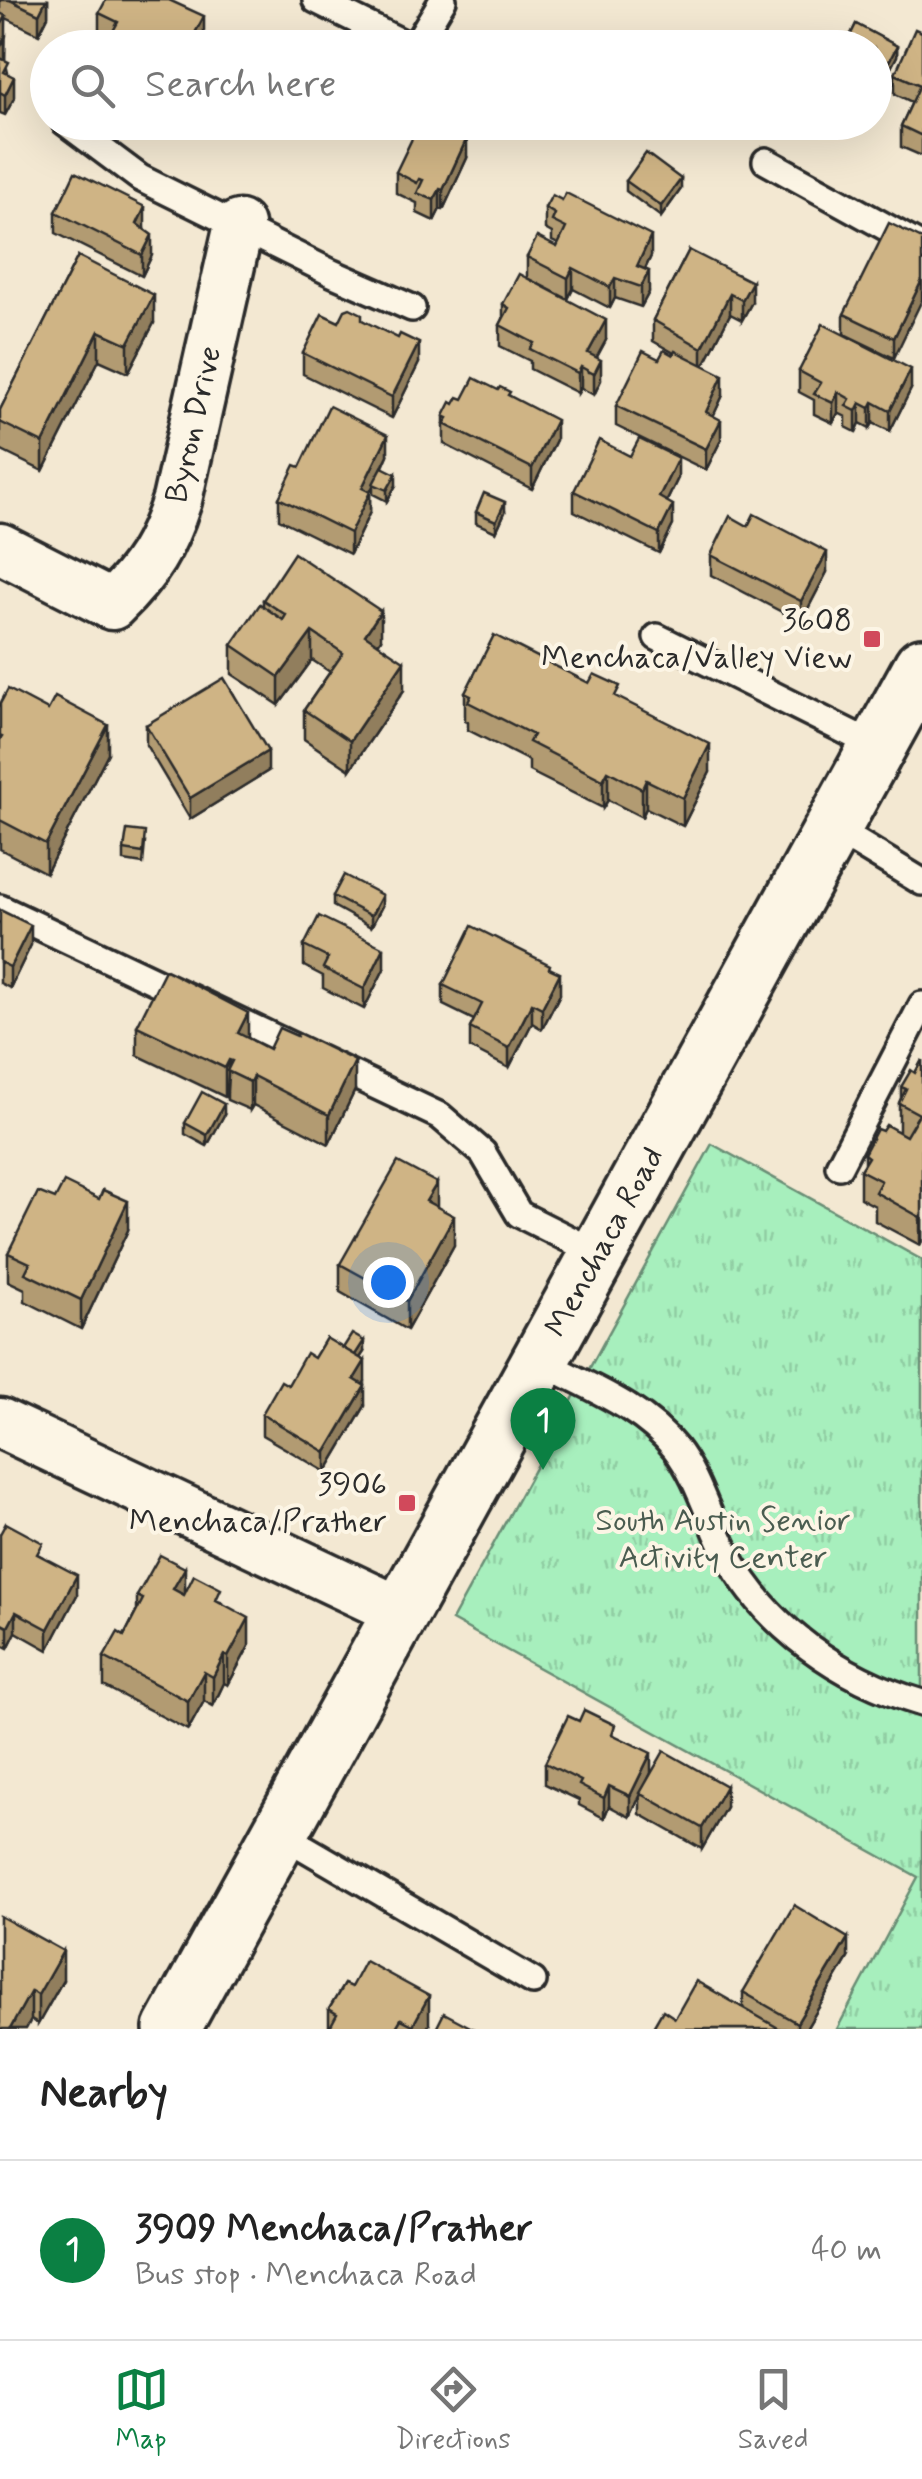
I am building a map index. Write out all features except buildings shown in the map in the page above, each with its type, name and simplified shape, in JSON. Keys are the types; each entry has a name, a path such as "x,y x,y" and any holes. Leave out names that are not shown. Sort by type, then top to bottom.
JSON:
{"main road":[{"name":"Menchaca Road","path":"172,2029 922,666"}],"street":[{"name":"Byron Drive","path":"0,548 112,605 140,578 163,542 173,514 240,225"},
{"path":"0,1423 403,1613"}],"lane":[{"path":"316,0 377,30"},
{"path":"424,30 443,0"},
{"path":"89,140 140,178 332,274 412,308"},
{"path":"766,160 922,247"},
{"path":"658,637 878,747"},
{"path":"833,828 922,882"},
{"path":"0,908 440,1116 483,1153 519,1214 599,1254"},
{"path":"839,1166 922,1005"},
{"path":"540,1361 656,1426 678,1452 727,1554 749,1588 784,1627 826,1661 922,1704"},
{"path":"282,1834 533,1981"}],"green space":[{"name":"South Austin Senior Activity Center","path":"712,1144 922,1260 922,2029 837,2029 918,1877 452,1620"}],"place":[{"name":"3608 Menchaca/Valley View","path":"872,639"},
{"name":"3909 Menchaca/Prather","path":"543,1470"},
{"name":"3906 Menchaca/Prather","path":"407,1503"}]}
